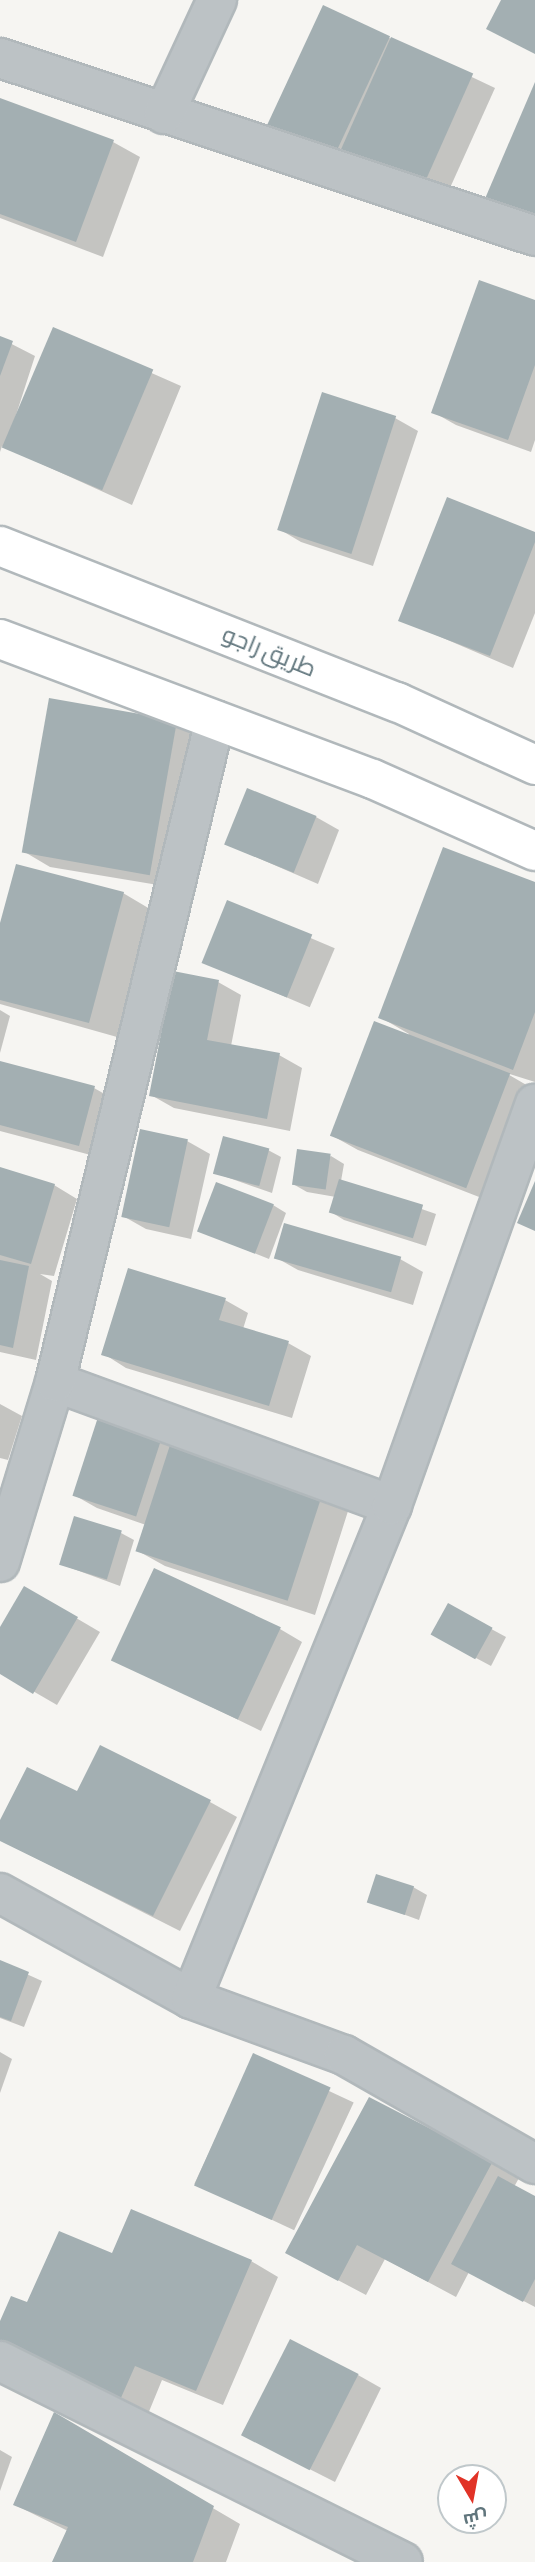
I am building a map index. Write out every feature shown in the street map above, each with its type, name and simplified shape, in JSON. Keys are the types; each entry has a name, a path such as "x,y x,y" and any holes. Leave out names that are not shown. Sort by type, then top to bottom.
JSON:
{"main road":[{"name":"طريق راجو","path":"0,546 397,702 535,765"},
{"path":"0,639 373,779 535,851"}],"street":[{"path":"164,114 217,0"},
{"path":"0,58 535,236"},
{"path":"0,1562 55,1382 215,720"},
{"path":"191,1999 392,1505 535,1104"},
{"path":"55,1382 392,1505"},
{"path":"0,1893 191,1999 344,2055 535,2164"},
{"path":"0,2361 402,2562"}],"building":[{"path":"501,0 535,0 535,54 486,29"},
{"path":"323,5 390,36 331,163 264,132"},
{"path":"391,37 473,74 422,188 340,151"},
{"path":"535,82 535,222 484,201"},
{"path":"0,98 114,140 76,242 0,214"},
{"path":"479,280 535,300 535,365 508,440 431,413"},
{"path":"53,327 153,370 102,490 2,448"},
{"path":"0,336 13,341 0,376"},
{"path":"322,392 396,416 351,554 277,530"},
{"path":"447,497 535,532 535,542 490,656 398,621"},
{"path":"49,698 177,721 150,875 22,853"},
{"path":"247,788 317,816 294,873 224,845"},
{"path":"443,847 535,882 535,1012 513,1070 378,1018"},
{"path":"16,864 124,892 89,1023 0,1000 0,923"},
{"path":"227,900 312,934 287,998 202,963"},
{"path":"173,971 219,980 207,1040 280,1053 267,1119 149,1096"},
{"path":"374,1021 510,1073 466,1188 330,1136"},
{"path":"0,1061 95,1086 79,1146 0,1125"},
{"path":"140,1129 188,1139 169,1227 121,1217"},
{"path":"223,1136 269,1148 259,1186 213,1174"},
{"path":"297,1149 331,1154 326,1189 292,1185"},
{"path":"0,1167 55,1184 31,1264 0,1255"},
{"path":"339,1179 423,1205 413,1238 329,1212"},
{"path":"535,1181 535,1231 517,1223"},
{"path":"216,1182 274,1204 255,1254 197,1231"},
{"path":"284,1223 401,1257 391,1292 274,1259"},
{"path":"0,1260 29,1266 13,1348 0,1345"},
{"path":"128,1268 226,1298 219,1320 289,1341 269,1406 101,1355"},
{"path":"99,1414 163,1435 136,1516 72,1496"},
{"path":"171,1442 323,1491 288,1601 135,1551"},
{"path":"74,1516 122,1531 107,1579 59,1565"},
{"path":"154,1568 281,1627 238,1720 111,1660"},
{"path":"24,1586 78,1617 33,1694 0,1674 0,1627"},
{"path":"448,1603 493,1628 475,1659 431,1634"},
{"path":"100,1745 211,1800 153,1916 0,1841 0,1820 27,1767 77,1791"},
{"path":"376,1874 414,1886 405,1915 367,1903"},
{"path":"0,1960 29,1972 11,2021 0,2017"},
{"path":"253,2053 331,2088 272,2220 194,2185"},
{"path":"369,2097 493,2161 428,2282 357,2245 338,2281 285,2253"},
{"path":"498,2176 535,2196 535,2279 523,2302 451,2264"},
{"path":"131,2209 252,2260 196,2391 135,2366 120,2400 0,2355 0,2321 11,2296 27,2302 59,2231 112,2253"},
{"path":"290,2339 359,2374 310,2470 241,2435"},
{"path":"54,2412 214,2506 193,2562 52,2562 68,2527 13,2505"}]}
